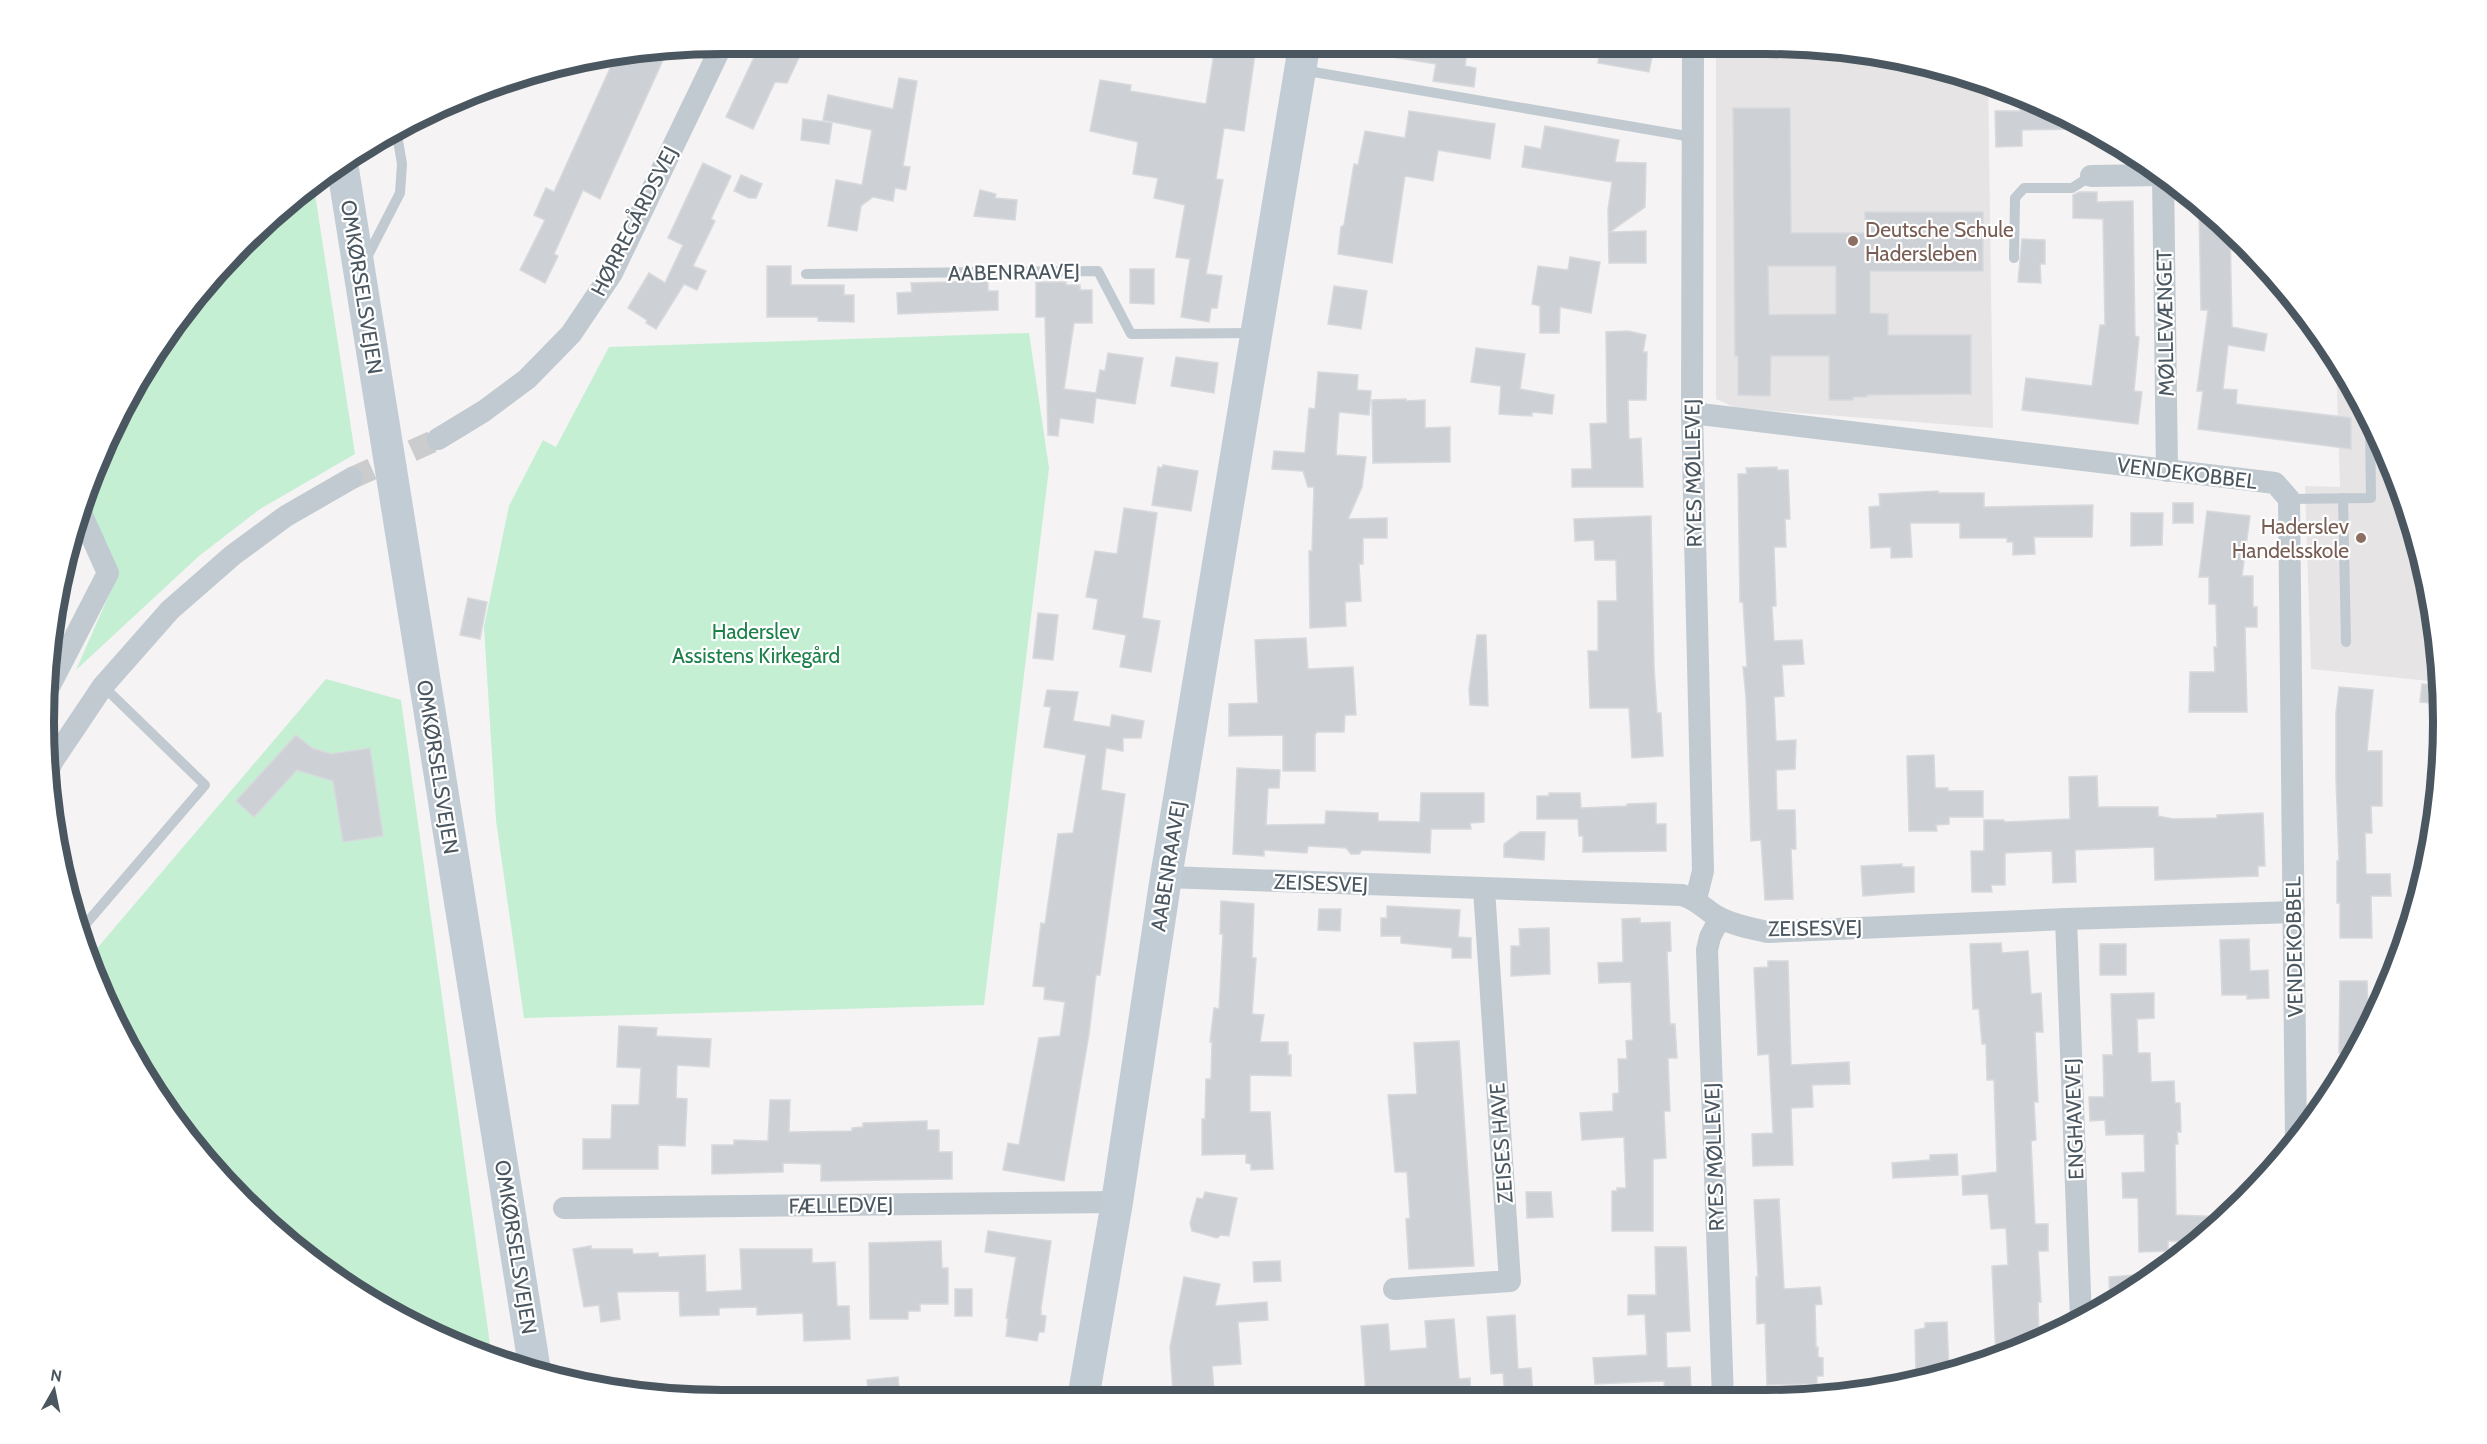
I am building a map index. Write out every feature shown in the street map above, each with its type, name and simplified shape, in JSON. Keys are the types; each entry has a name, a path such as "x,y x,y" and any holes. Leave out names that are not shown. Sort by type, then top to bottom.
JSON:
{"street":[{"name":"HØRREGÅRDSVEJ","path":"438,439 484,411 527,379 571,334 612,273 718,54"},
{"name":"RYES MØLLEVEJ","path":"1693,54 1692,413 1703,871 1696,899"},
{"name":"AABENRAAVEJ","path":"1085,1390 1117,1202 1166,877 1302,58"},
{"name":"OMKØRSELSVEJEN","path":"344,172 535,1363"},
{"name":"MØLLEVÆNGET","path":"2091,176 2148,175"},
{"name":"MØLLEVÆNGET","path":"2163,186 2168,471"},
{"name":"VENDEKOBBEL","path":"1692,413 2275,483 2289,500 2296,1128"},
{"path":"55,754 103,686 170,610 233,555 286,516 352,478"},
{"path":"55,675 108,573 85,522"},
{"name":"ZEISESVEJ","path":"1166,877 1484,890 1682,895 1696,899 1720,918 1768,932 2294,912"},
{"name":"ZEISES HAVE","path":"1394,1288 1510,1281 1484,890"},
{"name":"RYES MØLLEVEJ","path":"1720,918 1710,937 1707,950 1724,1390"},
{"name":"ENGHAVEVEJ","path":"2066,919 2081,1310"},
{"name":"FÆLLEDVEJ","path":"564,1208 1117,1202"}],"lane":[{"path":"1302,58 1692,137"},
{"path":"360,272 400,193 402,164 398,138"},
{"path":"2014,258 2015,198 2024,188 2072,188 2091,176"},
{"name":"AABENRAAVEJ","path":"806,274 1098,271 1131,334 1257,333"},
{"path":"2289,500 2371,498 2370,441"},
{"path":"2343,498 2346,642"},
{"path":"85,924 205,785 103,686"}],"shaded area":[{"name":"Deutsche Schule Hadersleben","path":"1716,54 1809,55 1852,60 1938,77 1988,92 1993,428 1736,408 1716,399"},
{"name":"Haderslev Handelsskole","path":"2337,377 2364,427 2398,507 2420,592 2432,681 2311,669 2305,486 2340,487"}],"green space":[{"path":"315,192 355,454 260,509 199,556 76,670 116,579 87,513 105,466 143,388 192,315 220,282 250,250"},
{"name":"Haderslev Assistens Kirkegård","path":"1029,333 1049,468 984,1005 524,1018 496,820 484,627 509,506 543,440 556,447 609,347"},
{"path":"326,679 401,700 491,1349 388,1301 315,1252 250,1194 192,1129 143,1056 95,951"}],"building":[{"path":"756,54 801,54 787,83 775,82 753,129 726,117"},
{"path":"1214,54 1255,54 1244,131 1224,128 1216,179 1223,180 1206,274 1222,276 1217,308 1211,308 1209,322 1181,317 1190,259 1176,257 1185,205 1154,198 1158,178 1133,174 1138,142 1090,131 1100,80 1131,85 1130,91 1206,104"},
{"path":"1387,54 1467,54 1465,66 1476,68 1474,87 1433,81 1436,64 1387,56"},
{"path":"1600,54 1652,54 1649,72 1598,63"},
{"path":"665,57 600,199 583,190 554,254 558,256 545,283 520,270 545,220 534,215 546,188 554,192 612,64"},
{"path":"899,78 917,81 903,166 910,167 906,190 895,188 893,201 873,197 861,206 857,231 828,226 836,180 862,185 872,130 823,120 828,95 893,109"},
{"path":"2020,105 2072,129 2022,130 2022,146 1996,147 1995,111 2020,111"},
{"path":"1733,108 1790,108 1791,233 1865,233 1865,212 1983,212 1983,271 1870,271 1870,313 1888,314 1888,335 1971,335 1971,394 1867,395 1867,397 1853,397 1853,400 1829,400 1829,356 1771,356 1770,396 1738,395 1738,356 1735,356","holes":["1768,266 1836,266 1836,314 1769,315"]},
{"path":"1409,111 1495,124 1490,159 1438,150 1433,181 1405,176 1392,263 1338,254 1354,164 1358,165 1365,131 1405,138"},
{"path":"803,119 832,123 829,144 801,140"},
{"path":"1545,126 1619,140 1615,162 1646,163 1645,207 1610,232 1646,231 1646,263 1609,263 1608,210 1612,182 1522,167 1525,146 1541,149"},
{"path":"703,163 731,176 711,219 715,221 693,266 706,271 697,290 684,284 656,329 646,323 647,320 628,308 649,273 665,283 683,245 668,238"},
{"path":"741,175 762,184 756,198 749,198 734,191"},
{"path":"980,190 996,194 995,198 1017,200 1015,220 974,216"},
{"path":"2079,192 2097,192 2097,202 2133,201 2135,336 2139,337 2134,391 2142,392 2138,424 2022,410 2026,378 2092,386 2100,325 2105,325 2103,219 2073,218 2073,195"},
{"path":"2199,215 2230,244 2232,327 2267,334 2264,351 2228,345 2223,389 2237,390 2236,404 2351,418 2351,449 2198,429 2203,391 2197,391 2208,310 2201,310"},
{"path":"2022,239 2045,240 2045,264 2040,264 2041,283 2018,282"},
{"path":"1570,257 1600,262 1591,313 1560,307 1559,333 1540,333 1540,306 1532,304 1538,266 1568,270"},
{"path":"767,266 791,266 791,285 844,285 844,295 854,295 854,322 818,321 818,317 767,317"},
{"path":"1130,269 1154,269 1154,304 1130,303"},
{"path":"988,281 988,291 998,291 998,310 898,314 897,293 912,292 911,283"},
{"path":"1036,282 1066,282 1066,285 1080,285 1080,290 1092,290 1092,323 1074,323 1064,389 1096,393 1100,370 1105,371 1108,353 1143,358 1135,404 1096,398 1093,423 1060,418 1058,436 1048,435 1045,317 1036,317"},
{"path":"1334,286 1367,291 1361,329 1328,324"},
{"path":"1628,331 1646,335 1643,352 1647,352 1646,400 1628,400 1629,439 1641,438 1643,487 1572,487 1572,469 1592,469 1590,424 1607,423 1606,332"},
{"path":"1476,348 1525,354 1520,389 1554,395 1552,414 1532,412 1532,416 1499,414 1501,386 1471,382"},
{"path":"1176,357 1218,363 1214,393 1171,386"},
{"path":"1318,372 1358,375 1357,390 1371,391 1369,415 1339,412 1336,455 1366,457 1362,487 1348,519 1387,518 1387,538 1363,538 1363,564 1359,564 1361,601 1345,602 1346,626 1310,628 1309,551 1312,551 1314,487 1308,487 1303,471 1272,469 1274,451 1305,453 1309,408 1315,409"},
{"path":"1406,399 1406,401 1425,400 1425,428 1450,427 1450,462 1373,463 1372,400"},
{"path":"1163,465 1198,471 1191,511 1152,505 1158,467 1162,468"},
{"path":"1777,467 1777,470 1788,470 1790,519 1785,519 1786,547 1774,547 1776,606 1772,606 1774,641 1802,640 1804,664 1782,665 1784,696 1774,697 1776,741 1796,740 1795,769 1776,770 1777,810 1795,810 1796,849 1791,849 1793,899 1765,900 1761,840 1751,841 1743,667 1747,667 1743,602 1740,602 1738,474 1747,474 1746,468"},
{"path":"1938,491 1938,493 1984,493 1984,507 2093,505 2092,537 2034,537 2035,554 2013,555 2013,542 2007,542 2007,538 1960,538 1960,523 1910,523 1912,557 1891,558 1891,547 1871,548 1869,507 1880,506 1879,494"},
{"path":"2173,503 2193,503 2193,523 2173,523"},
{"path":"1124,508 1157,513 1142,618 1160,621 1151,672 1120,667 1126,635 1093,629 1098,599 1086,597 1095,551 1117,554"},
{"path":"2207,511 2250,516 2242,576 2253,576 2253,607 2257,607 2257,627 2245,627 2247,712 2189,712 2190,672 2215,672 2216,604 2209,604 2209,577 2199,577"},
{"path":"2131,513 2163,513 2162,545 2131,546"},
{"path":"1651,516 1654,667 1657,713 1661,713 1663,756 1632,758 1629,708 1590,708 1588,651 1598,651 1598,601 1617,601 1616,560 1595,560 1594,540 1575,541 1574,519"},
{"path":"468,598 487,602 480,639 460,635"},
{"path":"1038,613 1058,615 1053,660 1033,658"},
{"path":"1477,635 1486,635 1488,706 1470,705 1469,689"},
{"path":"1306,638 1308,669 1353,667 1356,715 1345,715 1344,732 1317,732 1315,735 1315,771 1283,771 1283,735 1229,736 1229,704 1258,703 1255,640"},
{"path":"2422,684 2432,685 2433,703 2420,702"},
{"path":"2339,687 2373,690 2367,751 2382,751 2382,806 2371,806 2372,833 2365,833 2366,874 2390,874 2391,896 2371,896 2372,938 2340,938 2340,903 2337,903 2337,861 2339,861 2336,779 2336,713"},
{"path":"1047,690 1078,692 1073,721 1110,727 1112,715 1144,721 1141,738 1123,738 1123,751 1106,748 1101,790 1125,794 1100,975 1096,975 1089,1034 1064,1181 1003,1170 1008,1143 1019,1145 1039,1038 1060,1036 1065,1002 1044,999 1045,987 1033,986 1041,923 1045,924 1058,834 1073,833 1086,755 1044,747 1051,707 1044,706"},
{"path":"296,735 312,748 331,754 370,748 383,836 343,842 333,781 297,770 254,817 236,801"},
{"path":"1934,755 1935,788 1948,788 1948,791 1983,791 1983,817 1949,817 1949,824 1936,825 1937,831 1909,831 1907,756"},
{"path":"1237,768 1280,770 1279,788 1268,788 1266,825 1325,824 1326,811 1378,813 1378,821 1420,822 1421,793 1484,793 1484,822 1470,823 1471,829 1431,829 1430,853 1362,850 1359,854 1351,854 1346,848 1308,846 1307,853 1264,850 1264,856 1233,854"},
{"path":"2097,776 2098,807 2158,807 2158,816 2173,819 2217,818 2217,815 2263,813 2265,866 2258,866 2258,876 2155,880 2154,847 2075,850 2076,882 2053,883 2052,851 2005,853 2005,885 1991,885 1992,892 1972,892 1971,851 1984,851 1984,820 2004,820 2004,822 2070,819 2069,777"},
{"path":"1549,793 1580,793 1581,808 1656,803 1656,824 1666,824 1666,851 1583,852 1583,836 1579,836 1578,819 1537,819 1537,796 1549,796"},
{"path":"1520,832 1545,832 1544,860 1504,857 1504,844"},
{"path":"1902,864 1902,867 1914,867 1914,892 1863,896 1861,866"},
{"path":"1221,901 1254,904 1252,958 1256,958 1252,1014 1264,1015 1260,1042 1288,1042 1288,1055 1291,1055 1291,1076 1250,1075 1250,1112 1270,1112 1273,1169 1251,1170 1251,1164 1246,1163 1246,1154 1202,1155 1202,1119 1205,1119 1206,1079 1211,1079 1212,1042 1210,1042 1214,1008 1219,1009 1223,934 1220,934"},
{"path":"1387,906 1460,910 1458,937 1471,938 1471,958 1452,958 1452,948 1401,943 1401,936 1381,936 1381,918 1387,918"},
{"path":"1319,909 1341,909 1340,931 1318,930"},
{"path":"1640,918 1640,923 1670,922 1671,951 1667,952 1670,1024 1675,1024 1677,1058 1668,1058 1670,1111 1664,1111 1666,1158 1653,1159 1653,1231 1612,1231 1612,1191 1617,1191 1617,1188 1626,1188 1624,1137 1582,1140 1580,1113 1613,1111 1613,1094 1619,1093 1618,1059 1627,1059 1626,1041 1633,1040 1631,982 1599,983 1598,963 1623,962 1622,919"},
{"path":"1549,928 1550,974 1511,976 1511,946 1520,946 1519,929"},
{"path":"2249,939 2250,971 2268,970 2269,998 2247,999 2247,995 2222,995 2220,940"},
{"path":"2001,943 2002,953 2028,951 2031,994 2041,993 2043,1032 2035,1032 2038,1102 2034,1102 2036,1140 2031,1141 2035,1224 2048,1224 2048,1251 2038,1251 2041,1302 2038,1302 2039,1331 1996,1349 1992,1266 2008,1265 2006,1228 1991,1229 1988,1194 1963,1195 1962,1176 1997,1172 1994,1080 1987,1080 1986,1044 1982,1044 1979,1009 1973,1009 1970,944"},
{"path":"2100,944 2126,944 2126,975 2100,975"},
{"path":"1768,961 1788,961 1791,1065 1849,1062 1850,1084 1812,1085 1813,1107 1791,1108 1793,1165 1753,1166 1752,1134 1773,1133 1769,1054 1758,1055 1754,968 1768,967"},
{"path":"2340,981 2367,981 2368,1008 2346,1053 2339,1053"},
{"path":"2154,993 2154,1018 2137,1019 2138,1053 2150,1053 2151,1082 2174,1081 2175,1103 2180,1103 2181,1132 2177,1132 2178,1144 2175,1144 2176,1215 2213,1217 2185,1241 2168,1241 2168,1251 2139,1252 2138,1198 2123,1198 2122,1173 2145,1172 2144,1134 2106,1135 2105,1120 2090,1121 2089,1097 2104,1097 2103,1055 2113,1055 2111,994"},
{"path":"619,1026 657,1028 656,1036 711,1039 709,1067 677,1065 676,1098 687,1099 685,1146 658,1145 658,1169 583,1169 583,1139 611,1139 612,1105 639,1105 641,1068 617,1067"},
{"path":"1459,1041 1474,1266 1409,1269 1406,1219 1410,1218 1407,1172 1395,1172 1388,1095 1417,1094 1414,1043"},
{"path":"770,1100 790,1100 789,1132 852,1131 852,1128 863,1127 863,1123 927,1121 927,1130 939,1130 939,1152 952,1152 952,1179 821,1181 821,1164 783,1163 783,1172 712,1174 712,1145 734,1145 734,1140 768,1141"},
{"path":"1957,1154 1958,1175 1893,1178 1892,1163 1930,1160 1930,1155"},
{"path":"1205,1192 1237,1198 1229,1236 1221,1235 1217,1238 1192,1231 1190,1223 1197,1198 1203,1199"},
{"path":"1526,1192 1551,1192 1553,1217 1527,1218"},
{"path":"1779,1199 1784,1289 1820,1287 1822,1304 1815,1305 1816,1347 1818,1347 1818,1357 1823,1358 1823,1376 1817,1376 1817,1384 1767,1385 1765,1323 1757,1324 1756,1277 1758,1277 1754,1200"},
{"path":"988,1231 1051,1241 1041,1308 1041,1315 1046,1316 1044,1332 1039,1332 1037,1341 1006,1336 1008,1318 1006,1318 1016,1257 985,1252"},
{"path":"941,1241 942,1268 948,1268 948,1304 920,1304 920,1311 908,1311 908,1319 870,1319 869,1243"},
{"path":"591,1246 591,1249 632,1249 633,1254 658,1253 658,1257 705,1255 706,1292 742,1290 740,1249 812,1249 812,1263 835,1262 837,1306 849,1306 850,1339 804,1341 803,1313 757,1315 757,1307 719,1308 719,1315 680,1316 679,1291 617,1292 620,1319 601,1322 599,1305 584,1307 573,1249"},
{"path":"1655,1247 1686,1247 1690,1331 1666,1332 1667,1368 1690,1367 1691,1390 1665,1390 1664,1381 1595,1384 1593,1358 1647,1355 1645,1314 1628,1315 1628,1295 1656,1295"},
{"path":"1280,1261 1281,1281 1254,1282 1253,1262"},
{"path":"2139,1275 2110,1294 2109,1277"},
{"path":"1184,1277 1220,1284 1215,1306 1267,1302 1268,1320 1238,1322 1241,1364 1212,1366 1214,1390 1173,1390 1170,1347"},
{"path":"955,1289 972,1289 972,1316 955,1316"},
{"path":"1515,1315 1518,1369 1531,1368 1533,1390 1504,1390 1503,1373 1491,1374 1487,1317"},
{"path":"1454,1319 1459,1379 1470,1378 1471,1390 1366,1390 1361,1326 1388,1324 1390,1351 1427,1348 1425,1321"},
{"path":"1947,1322 1949,1364 1916,1372 1915,1330 1925,1328 1925,1323"},
{"path":"898,1377 899,1390 868,1390 867,1380"}],"tunnel":[{"path":"352,478 438,439"}],"place":[{"name":"Deutsche Schule Hadersleben","path":"1853,241"},
{"name":"Haderslev Handelsskole","path":"2361,538"}]}
